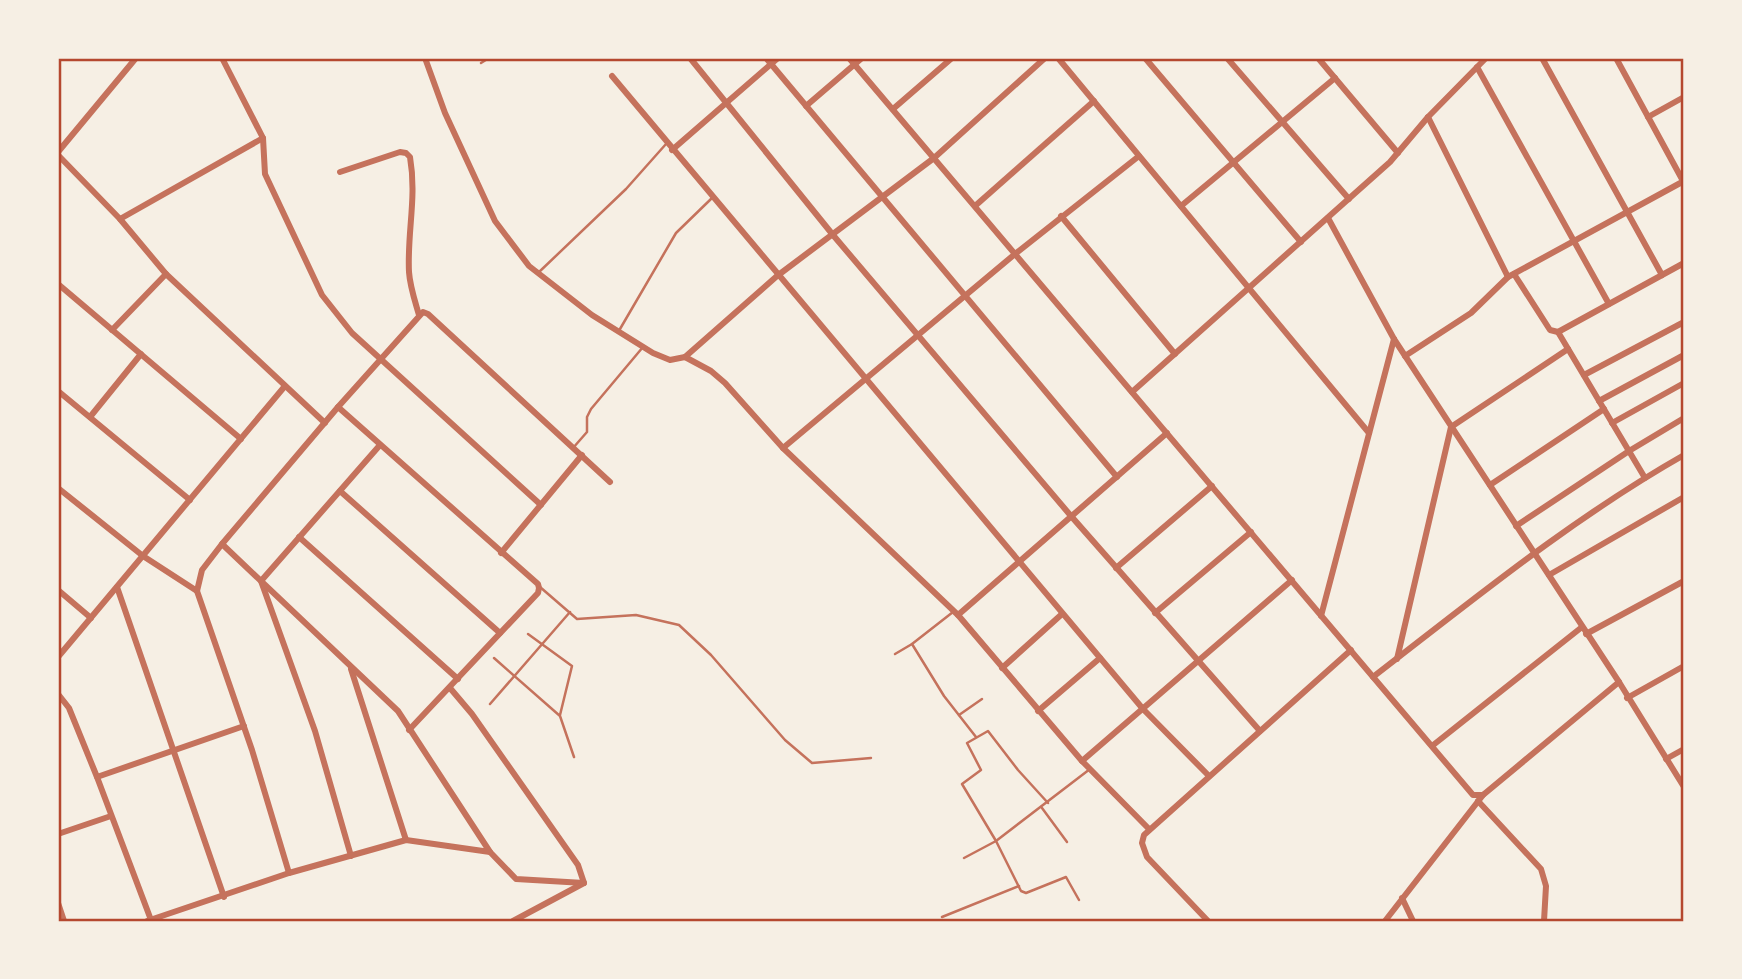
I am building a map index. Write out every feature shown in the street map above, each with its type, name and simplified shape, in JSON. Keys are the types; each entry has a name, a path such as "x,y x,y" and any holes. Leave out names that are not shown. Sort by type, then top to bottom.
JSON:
{"street":[{"path":"136,58 58,154 120,219 166,274 325,423"},
{"path":"222,58 263,138 265,174 322,295 352,333 541,505"},
{"path":"425,58 445,113 495,221 529,266 592,315 643,347 670,360 685,357 777,276 883,199 934,158 1045,58"},
{"path":"690,58 918,336 1259,731"},
{"path":"672,150 726,103 768,61 778,58"},
{"path":"849,58 1432,747 1473,795 1481,798 1541,869 1546,886 1544,921"},
{"path":"806,106 862,58"},
{"path":"892,109 952,58"},
{"path":"1058,58 1369,433"},
{"path":"1145,58 1301,242"},
{"path":"1227,58 1349,199"},
{"path":"1318,58 1398,153"},
{"path":"1132,392 1398,153 1428,117 1486,58"},
{"path":"1542,58 1662,275"},
{"path":"1616,58 1682,182 1684,191"},
{"path":"768,61 1117,477"},
{"path":"1477,67 1609,304"},
{"path":"612,76 1100,659 1143,709 1209,776"},
{"path":"1181,206 1335,78"},
{"path":"1648,117 1684,97"},
{"path":"975,206 1094,101"},
{"path":"1428,117 1511,275 1550,330 1558,332 1684,263"},
{"path":"120,219 263,138"},
{"path":"340,172 400,152 410,157 414,198 410,287 419,315"},
{"path":"783,448 1061,216 1139,156"},
{"path":"1405,356 1471,313 1511,275 1682,182"},
{"path":"1061,216 1175,354"},
{"path":"1328,218 1394,339 1619,681 1684,787"},
{"path":"112,330 166,274"},
{"path":"58,284 240,439"},
{"path":"289,873 244,726 197,591 202,570 222,544 423,312 610,482"},
{"path":"1584,375 1684,322"},
{"path":"1558,332 1645,478"},
{"path":"1321,616 1394,339"},
{"path":"1397,659 1451,427 1568,349"},
{"path":"90,417 141,354"},
{"path":"1599,401 1684,355"},
{"path":"685,357 711,371 725,383 783,448 955,614 1082,761 1149,829"},
{"path":"1612,423 1684,383"},
{"path":"58,657 285,386"},
{"path":"58,391 190,500"},
{"path":"338,407 538,584 538,593 409,730"},
{"path":"1490,485 1604,409"},
{"path":"1516,526 1684,418"},
{"path":"955,614 1167,433"},
{"path":"261,581 380,445"},
{"path":"501,552 582,455"},
{"path":"1373,677 1534,552 1684,455"},
{"path":"1116,568 1212,486"},
{"path":"58,488 143,556 197,591"},
{"path":"340,491 500,633"},
{"path":"1549,575 1684,497"},
{"path":"1155,613 1251,532"},
{"path":"299,537 458,679"},
{"path":"222,544 398,711 490,852 516,879 584,883"},
{"path":"1082,761 1292,580"},
{"path":"261,581 315,731 351,856"},
{"path":"1432,747 1584,630 1684,581"},
{"path":"117,587 224,897"},
{"path":"58,590 90,618"},
{"path":"1002,668 1062,614"},
{"path":"1208,921 1147,857 1142,842 1149,829 1350,650"},
{"path":"1038,711 1100,659"},
{"path":"350,665 406,840"},
{"path":"1627,698 1684,666"},
{"path":"1385,921 1481,798 1619,681"},
{"path":"450,688 472,714 578,864 584,883"},
{"path":"58,694 69,708 97,777 149,921 289,873 406,840 490,852"},
{"path":"97,777 244,726"},
{"path":"1666,759 1684,749"},
{"path":"58,834 111,816"},
{"path":"513,921 584,883"},
{"path":"1402,898 1413,921"},
{"path":"58,903 64,921"}],"lane":[{"path":"481,63 489,58"},
{"path":"538,273 626,189 666,143"},
{"path":"618,332 676,233 712,198"},
{"path":"573,448 587,432 587,417 591,409 643,347"},
{"path":"538,584 577,619 636,615 679,625 711,655 785,740 811,763 871,758"},
{"path":"490,704 570,612"},
{"path":"895,654 955,614"},
{"path":"528,634 572,666 560,716"},
{"path":"912,644 944,696 976,737"},
{"path":"494,658 560,716 574,757"},
{"path":"959,715 982,699"},
{"path":"1048,803 988,731 967,743 981,770 962,784 1019,886 1024,893 1066,877 1079,900"},
{"path":"964,858 996,841 1090,769"},
{"path":"1042,808 1067,842"},
{"path":"942,917 1019,886"}]}
